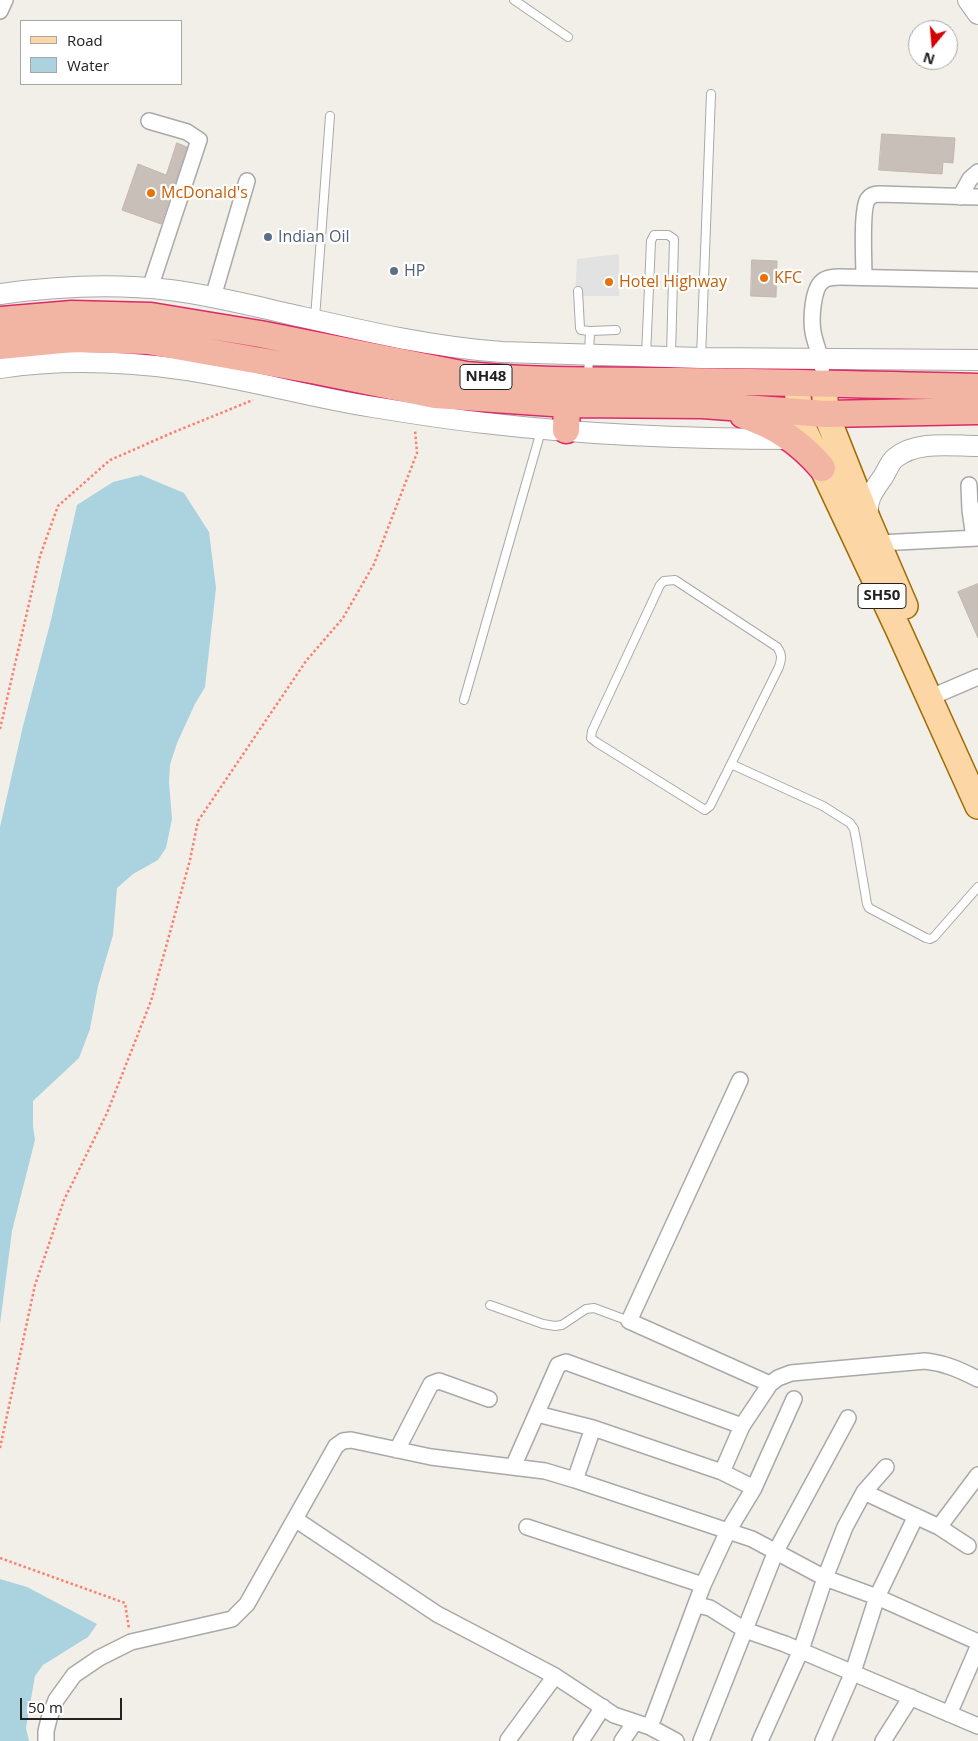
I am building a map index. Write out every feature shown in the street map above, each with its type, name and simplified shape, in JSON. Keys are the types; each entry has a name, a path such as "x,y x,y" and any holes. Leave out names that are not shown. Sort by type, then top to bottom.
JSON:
{"highway":[{"name":"NH48","path":"0,320 72,314 150,316 250,332 466,375 527,380 978,387"},
{"name":"NH48","path":"0,346 72,338 148,341 175,358 318,371 435,395 567,404 702,405 826,414 978,411"},
{"path":"554,430 567,404"},
{"path":"702,405 756,419 776,428 808,451 822,468"}],"main road":[{"name":"SH50","path":"796,383 802,425 822,468 937,695 978,765"},
{"name":"SH50","path":"824,384 826,414 868,520 913,625 978,806"}],"street":[{"path":"0,11 5,0"},
{"path":"968,0 978,14"},
{"path":"148,121 187,132 199,140 150,288"},
{"path":"960,197 970,178 978,172"},
{"path":"213,297 247,181"},
{"path":"864,278 864,210 866,202 871,196 879,194 978,197"},
{"path":"824,384 821,358 813,332 814,299 819,285 824,280 831,277 978,280"},
{"path":"0,294 86,286 150,288 213,297 376,333 469,350 701,358 978,360"},
{"path":"0,368 29,364 110,363 175,358 362,405 485,423 554,430 705,439 793,439"},
{"path":"868,520 867,507 870,497 894,459 908,449 937,445 978,446"},
{"path":"878,543 976,538 974,510 969,485"},
{"path":"937,695 978,677"},
{"path":"740,1080 629,1321 770,1384"},
{"path":"722,1472 742,1426 770,1384 778,1378 791,1373 925,1361 956,1367 978,1379"},
{"path":"512,1467 558,1365 566,1362 742,1426"},
{"path":"397,1450 431,1384 440,1381 488,1399"},
{"path":"650,1727 689,1621 697,1606 703,1585 728,1531 754,1488 794,1399"},
{"path":"537,1414 593,1428 722,1472 754,1488"},
{"path":"702,1741 776,1552 848,1418"},
{"path":"575,1480 593,1428"},
{"path":"46,1741 49,1718 56,1700 74,1675 98,1658 131,1642 232,1619 247,1604 336,1446 343,1440 351,1440 431,1457 545,1471 575,1480 752,1540 825,1578 877,1597 978,1642"},
{"path":"760,1741 801,1650 825,1578 845,1527 864,1492 886,1467"},
{"path":"939,1526 978,1475"},
{"path":"864,1492 939,1526 968,1546"},
{"path":"823,1741 852,1672 877,1597 916,1516"},
{"path":"295,1519 437,1614 554,1676 614,1715 650,1727 676,1741"},
{"path":"527,1526 703,1585"},
{"path":"697,1606 710,1608 745,1630 801,1650 978,1726"},
{"path":"949,1714 978,1646"},
{"path":"508,1740 554,1676"},
{"path":"883,1741 911,1697"},
{"path":"581,1741 603,1707"},
{"path":"622,1741 635,1722"}],"lane":[{"path":"514,0 568,37"},
{"path":"701,358 711,94"},
{"path":"315,320 330,116"},
{"path":"646,356 651,241 654,235 668,235 674,239 671,357"},
{"path":"578,291 580,328 590,331 616,330"},
{"path":"588,381 590,331"},
{"path":"464,700 554,430"},
{"path":"675,580 777,646 781,653 782,658 779,667 731,764 710,806 705,810 591,738 592,731 660,585 664,581 675,580"},
{"path":"731,764 823,806 850,823 854,829 869,908 926,938 934,937 978,887"},
{"path":"490,1305 555,1326 562,1325 586,1309 594,1308 629,1321"}],"path":[{"path":"0,729 40,556 58,506 110,460 254,399"},
{"path":"0,1448 35,1285 64,1200 106,1113 151,1001 190,860 198,821 306,661 343,618 374,564 417,453 413,413"},
{"path":"0,1558 124,1603 131,1642"}],"shaded area":[{"path":"619,254 619,296 575,296 577,259"}],"water":[{"path":"141,475 184,493 209,532 216,588 205,687 177,743 170,765 169,782 172,819 166,848 158,860 133,874 117,888 113,935 98,986 90,1029 79,1058 33,1101 35,1140 12,1231 0,1324 0,827 77,505 113,482"},
{"path":"0,1579 27,1587 97,1624 88,1637 43,1665 35,1676 26,1728 29,1741 0,1741"}],"building":[{"path":"882,134 955,138 953,163 943,162 942,174 879,170"},
{"name":"McDonald's","path":"177,143 187,147 161,224 122,210 138,164 166,175"},
{"name":"KFC","path":"752,260 777,261 776,297 751,296"},
{"path":"978,584 978,638 958,592"}],"place":[{"name":"McDonald's","path":"151,193"},
{"name":"Indian Oil","path":"268,237"},
{"name":"HP","path":"394,271"},
{"name":"KFC","path":"764,278"},
{"name":"Hotel Highway","path":"609,282"}]}
